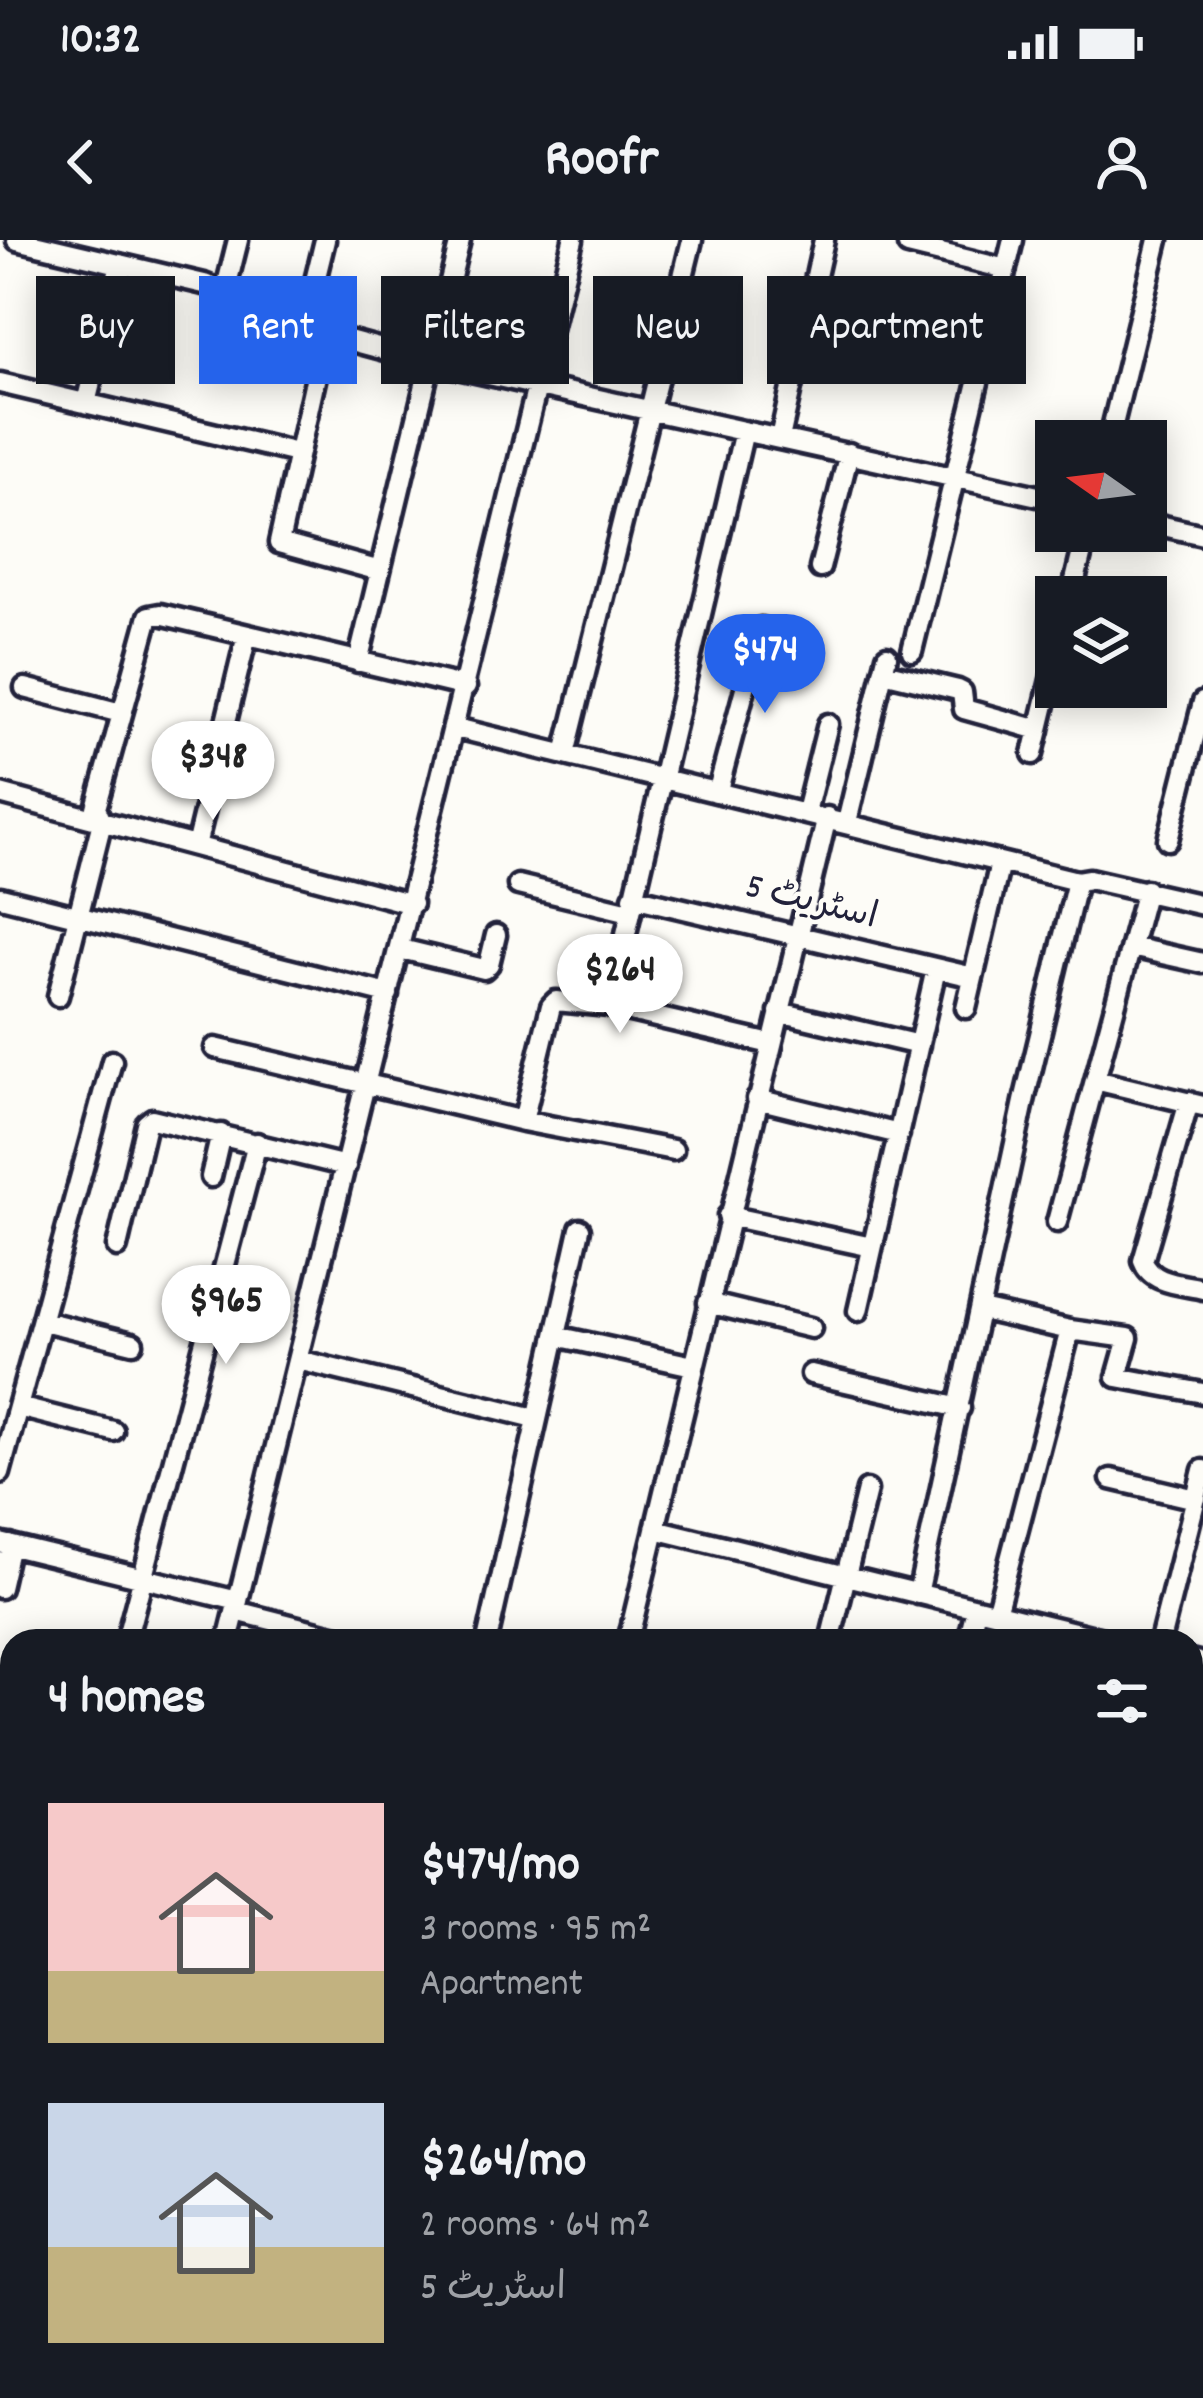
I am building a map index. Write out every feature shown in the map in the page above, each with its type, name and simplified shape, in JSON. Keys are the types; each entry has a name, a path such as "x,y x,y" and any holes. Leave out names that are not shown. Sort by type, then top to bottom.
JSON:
{"street":[{"path":"17,240 199,285"},
{"path":"86,404 111,262 107,240"},
{"path":"229,276 238,240"},
{"path":"316,276 325,240"},
{"path":"451,276 460,240"},
{"path":"231,1629 573,240"},
{"path":"565,754 692,240"},
{"path":"780,438 824,240"},
{"path":"1004,276 1013,240"},
{"path":"1113,420 1158,240"},
{"path":"908,245 1006,268"},
{"path":"0,383 297,452"},
{"path":"314,384 278,543 380,571"},
{"path":"358,662 425,384"},
{"path":"525,384 1035,495"},
{"path":"912,651 977,384"},
{"path":"609,1006 744,431"},
{"path":"820,568 849,453"},
{"path":"1167,526 1203,535"},
{"path":"58,996 102,822 96,808 148,616 160,614 466,687"},
{"path":"718,790 761,628"},
{"path":"196,846 248,635"},
{"path":"848,822 885,664 962,692 964,710 1039,730"},
{"path":"25,688 121,713"},
{"path":"1168,840 1203,702"},
{"path":"1033,754 1044,708"},
{"path":"631,1629 798,933 828,724"},
{"path":"456,728 1000,863 1203,905"},
{"path":"1181,790 1203,796"},
{"path":"0,794 412,904"},
{"path":"967,1008 1000,863"},
{"path":"918,1594 1025,1097 1077,881"},
{"name":"اسٹریٹ 5","path":"518,885 798,933 973,977"},
{"path":"1058,1222 1146,890"},
{"path":"1,897 388,994"},
{"path":"401,949 484,969 496,934"},
{"path":"1131,947 1203,963"},
{"path":"858,1311 936,969"},
{"path":"523,1120 551,1006 565,1000 771,1044"},
{"path":"778,1012 919,1045"},
{"path":"215,1048 673,1150"},
{"path":"0,1473 112,1061"},
{"path":"1095,1080 1196,1104 1144,1261 1155,1278 1203,1289"},
{"path":"758,1099 898,1134"},
{"path":"117,1247 146,1124 159,1119 346,1166"},
{"path":"211,1177 220,1134"},
{"path":"129,1629 257,1143"},
{"path":"728,1216 872,1247"},
{"path":"490,1629 580,1229"},
{"path":"708,1303 811,1328"},
{"path":"982,1310 1128,1338 1117,1377 1203,1393"},
{"path":"43,1321 133,1343"},
{"path":"996,1613 1070,1330"},
{"path":"556,1336 693,1366"},
{"path":"298,1360 535,1418"},
{"path":"811,1374 960,1408"},
{"path":"18,1407 113,1431"},
{"path":"1163,1629 1203,1470"},
{"path":"1111,1479 1196,1499"},
{"path":"833,1629 866,1490"},
{"path":"656,1529 1062,1629"},
{"path":"0,1588 5,1544 142,1578 313,1629"},
{"path":"971,1629 976,1609"}]}
